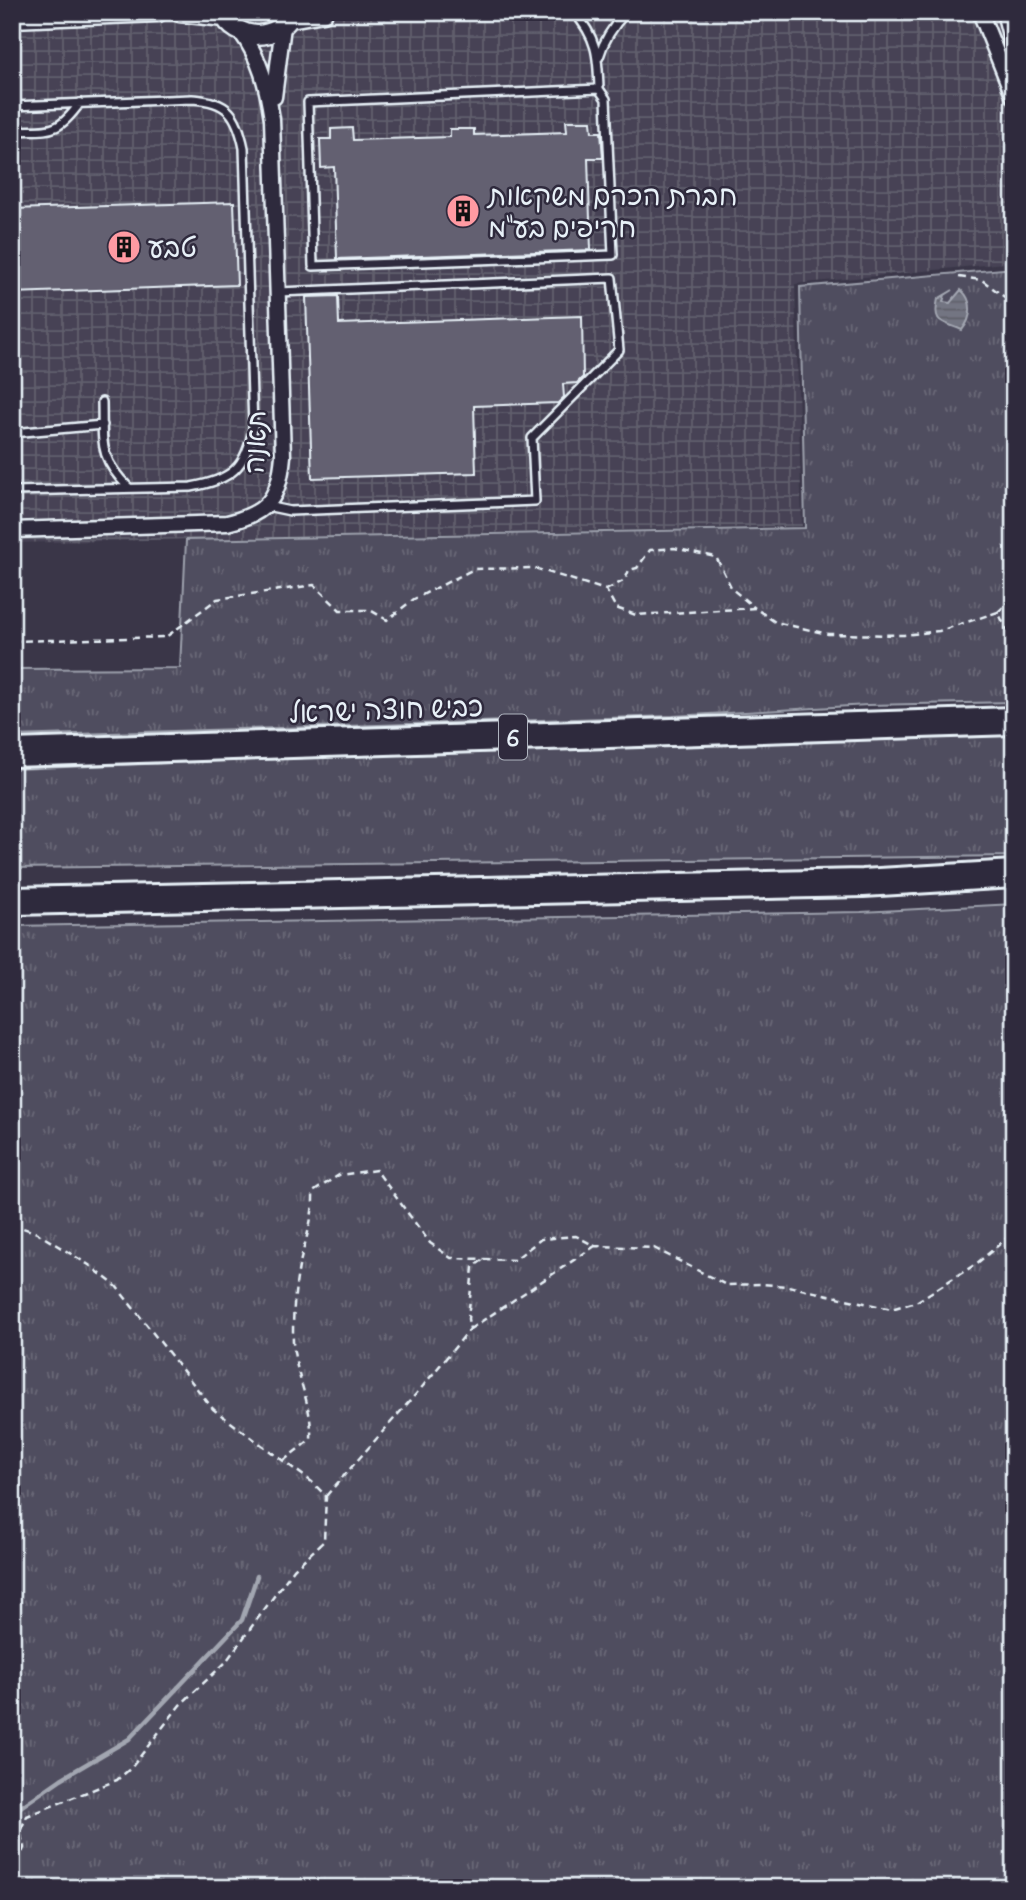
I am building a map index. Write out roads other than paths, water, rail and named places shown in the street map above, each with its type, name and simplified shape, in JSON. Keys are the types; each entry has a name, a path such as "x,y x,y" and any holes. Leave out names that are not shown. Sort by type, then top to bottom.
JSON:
{"highway":[{"name":"כביש חוצה ישראל","path":"12,753 1014,721"},
{"path":"12,901 850,883 1014,874"}],"street":[{"path":"12,18 158,12"},
{"path":"180,12 223,15 241,32 252,36 265,35 289,19 323,12"},
{"path":"981,12 1014,97"},
{"path":"1003,12 1014,51"},
{"name":"תאנה","path":"12,530 227,523 256,514 266,506 278,488 283,456 272,120 276,65 289,19"},
{"name":"תאנה","path":"241,32 262,68 272,120"}],"lane":[{"path":"574,12 589,30 598,58 599,89 606,99 613,255 313,266 308,102 599,89"},
{"path":"598,58 607,37 626,12"},
{"path":"12,106 209,100 222,105 234,117 244,148 253,428 249,449 230,475 213,483 191,487 12,491"},
{"path":"12,131 55,129 65,124 80,103"},
{"path":"266,506 290,511 535,500 532,438 619,350 612,278 278,292"},
{"path":"102,402 103,452 115,474 129,488"},
{"path":"12,432 103,425"}],"water":[{"path":"953,290 945,295 943,302 950,303 961,290 970,304 970,315 962,330 944,323 937,314 938,299"}],"waterway":[{"path":"12,1813 61,1779 129,1739 242,1620 257,1576"}],"place":[{"name":"חברת הכרם משקאות חריפים בע\"מ","path":"463,211"},
{"name":"טבע","path":"124,247"}]}
